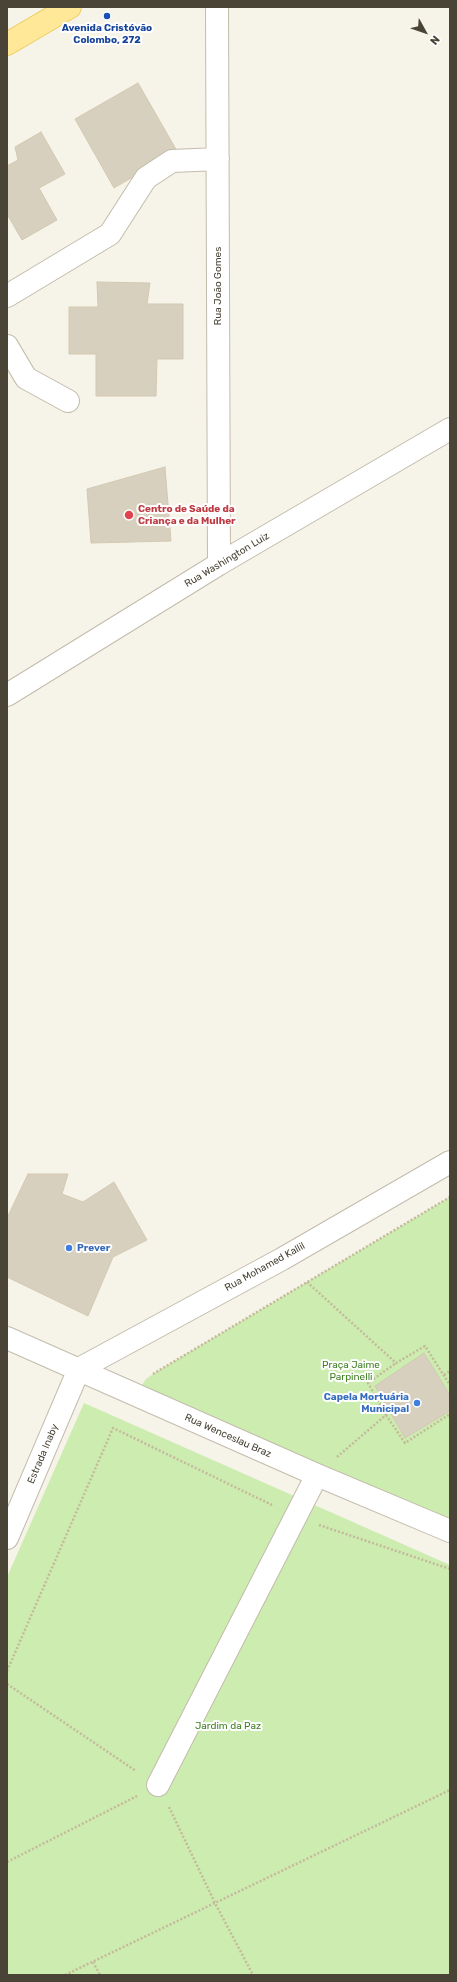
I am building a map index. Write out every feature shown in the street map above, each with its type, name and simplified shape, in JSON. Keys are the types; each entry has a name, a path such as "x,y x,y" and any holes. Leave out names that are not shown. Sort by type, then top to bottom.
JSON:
{"main road":[{"path":"7,44 70,7"}],"street":[{"name":"Rua João Gomes","path":"217,7 219,564"},
{"path":"7,296 110,234 146,178 172,161 218,159"},
{"path":"7,346 26,378 68,401"},
{"name":"Rua Washington Luiz","path":"7,695 219,564 450,429"},
{"name":"Rua Mohamed Kallil","path":"79,1369 282,1259 450,1162"},
{"name":"Rua Wenceslau Braz","path":"7,1338 317,1475 450,1531"},
{"name":"Estrada Inaby","path":"7,1538 79,1369"},
{"path":"158,1785 317,1475"}],"path":[{"path":"151,1375 450,1197"},
{"path":"308,1282 396,1363"},
{"path":"450,1385 425,1346 396,1363 368,1383 404,1443 450,1414"},
{"path":"444,1375 450,1371"},
{"path":"317,1475 386,1415"},
{"path":"7,1671 113,1428 296,1517 450,1569"},
{"path":"7,1684 158,1785 215,1903 253,1975"},
{"path":"7,1862 158,1785"},
{"path":"65,1975 450,1790"},
{"path":"93,1962 100,1975"}],"green space":[{"name":"Praça Jaime Parpinelli","path":"450,1197 450,1521 145,1391 142,1385 146,1379 156,1372"},
{"name":"Jardim da Paz","path":"84,1403 450,1565 450,1975 7,1975 7,1577"}],"building":[{"path":"138,83 177,151 114,188 75,119"},
{"path":"41,132 65,174 39,188 57,220 22,240 7,214 7,166 18,160 15,147"},
{"path":"97,282 150,283 147,304 183,304 183,359 157,359 156,396 96,396 96,354 69,354 69,307 98,307"},
{"name":"Centro de Saúde da Criança e da Mulher","path":"165,467 171,541 91,543 87,489"},
{"name":"Prever","path":"28,1174 68,1174 62,1194 83,1202 114,1182 147,1240 113,1257 88,1316 7,1277 7,1218"},
{"name":"Capela Mortuária Municipal","path":"424,1353 450,1395 450,1411 405,1438 375,1386"}],"place":[{"name":"Avenida Cristóvão Colombo, 272","path":"107,16"},
{"name":"Centro de Saúde da Criança e da Mulher","path":"129,515"},
{"name":"Prever","path":"69,1248"},
{"name":"Capela Mortuária Municipal","path":"417,1403"}]}
